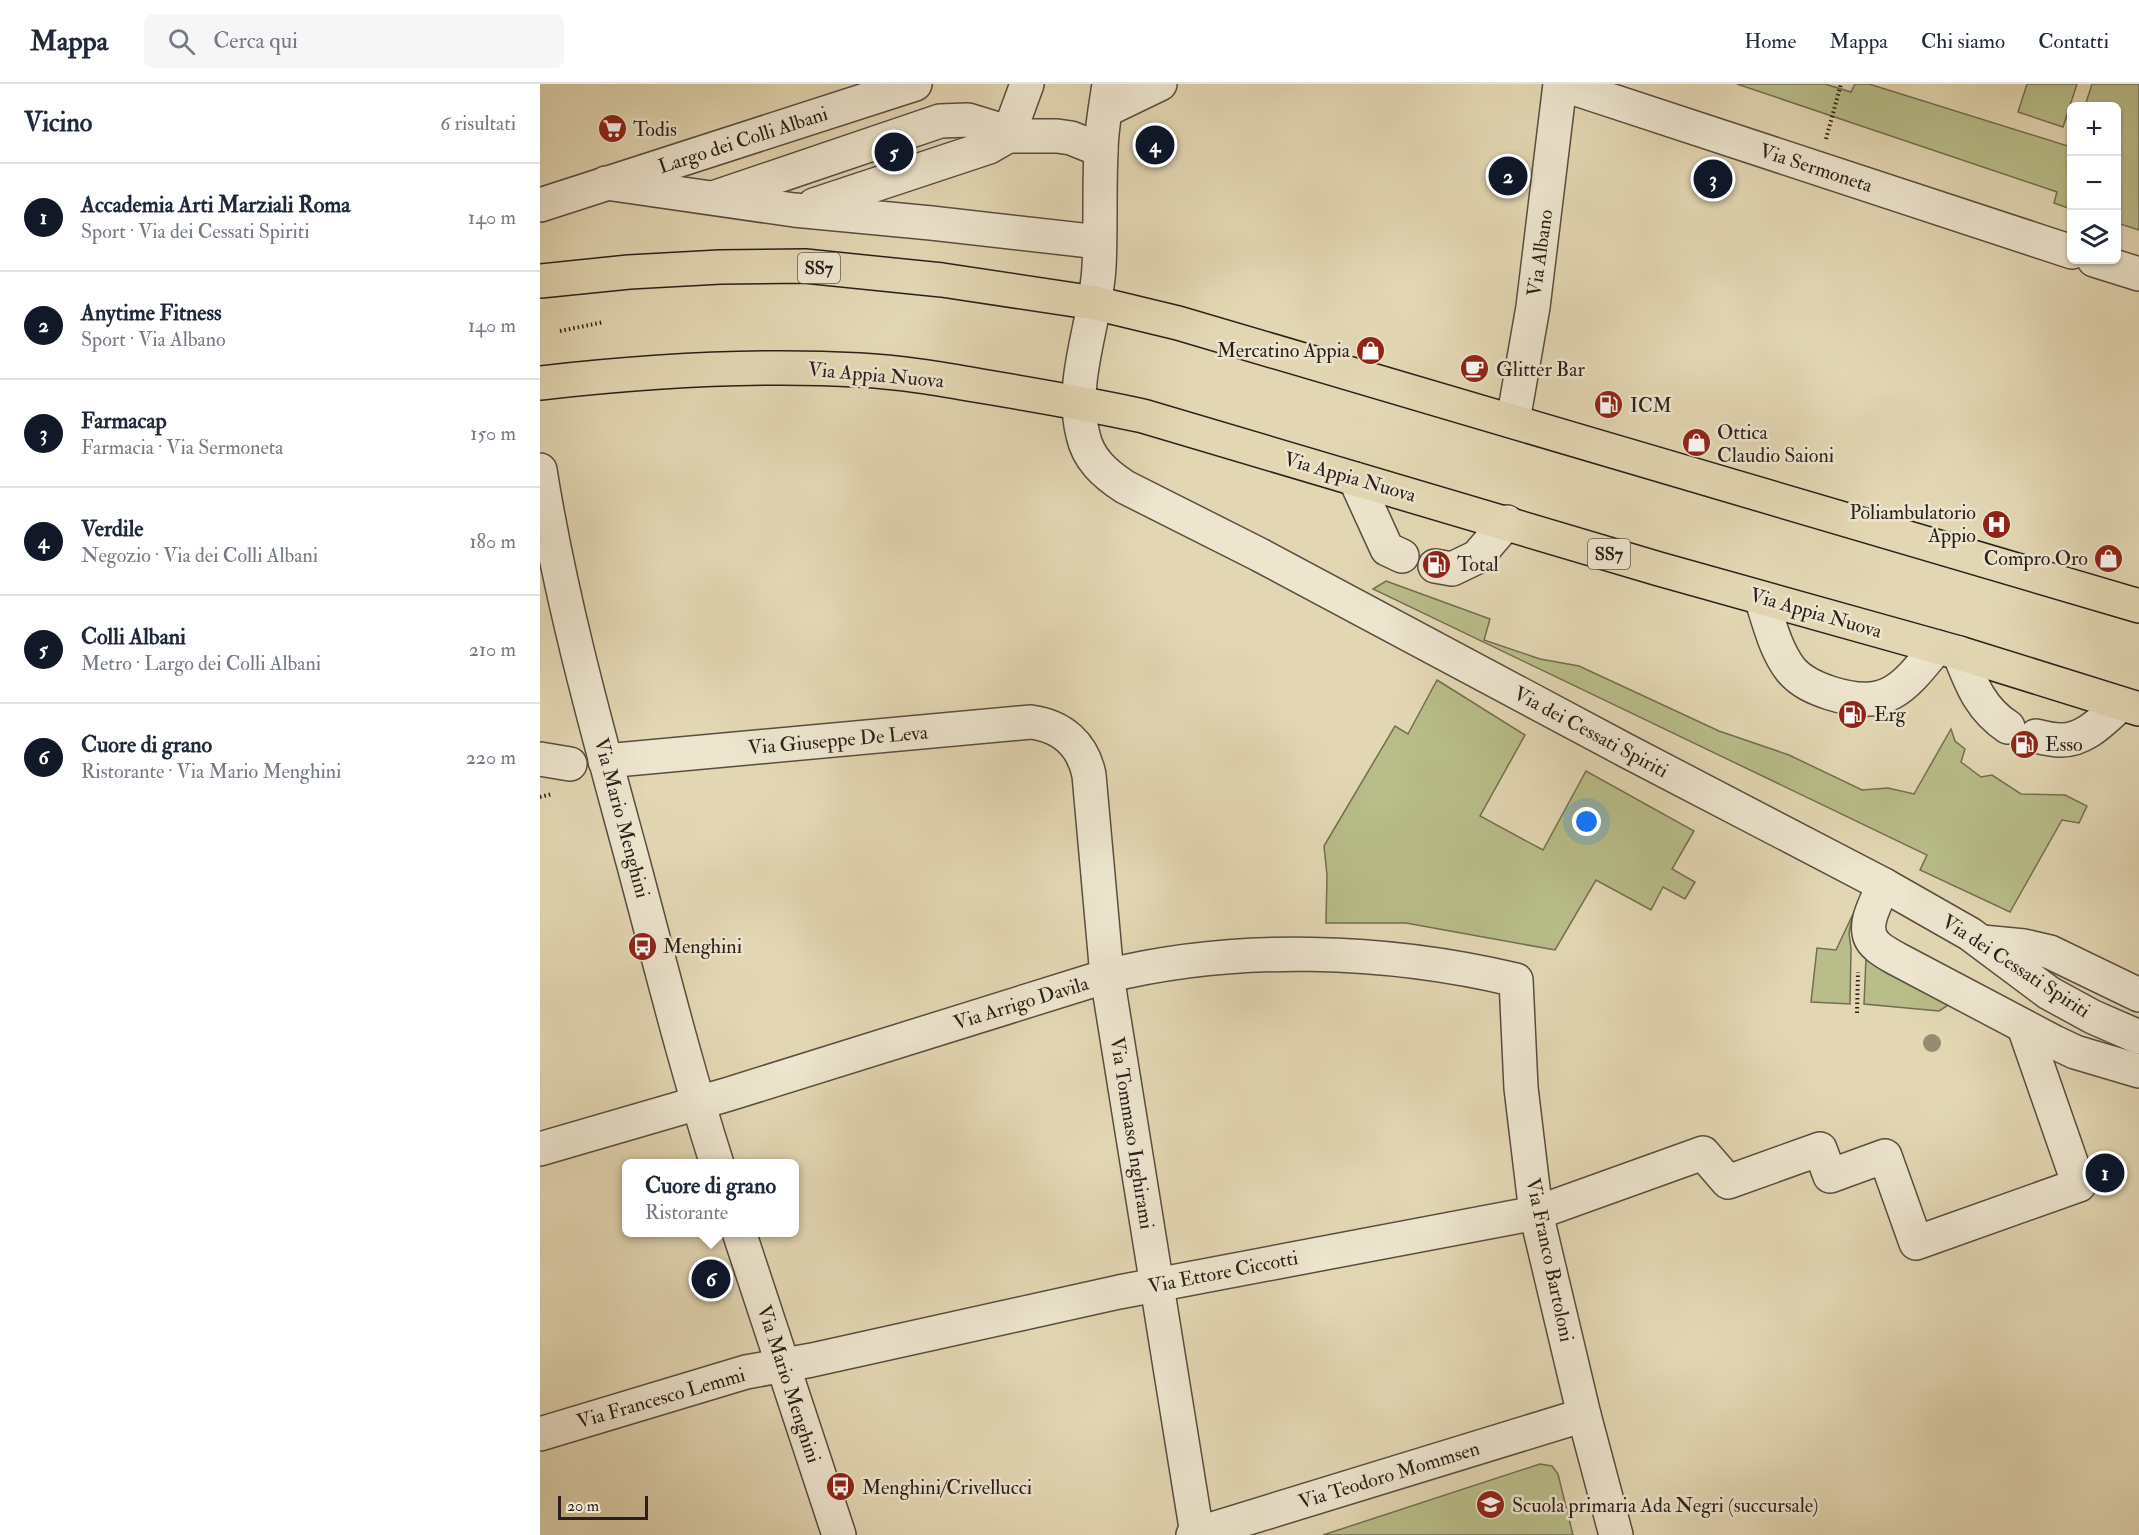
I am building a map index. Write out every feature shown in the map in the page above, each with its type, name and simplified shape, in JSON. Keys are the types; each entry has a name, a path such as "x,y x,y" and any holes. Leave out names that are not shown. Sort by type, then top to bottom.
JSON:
{"main road":[{"name":"SS7","path":"540,281 629,272 720,267 805,266 942,280 1095,303 1178,323 1708,481 2139,606"},
{"name":"Via Appia Nuova","path":"540,382 643,373 759,367 859,370 924,377 1078,402 1143,416 1761,598 1948,650 2130,707"}],"street":[{"path":"1008,136 1027,84"},
{"path":"1095,303 1099,267 1101,150 1107,97 1160,84"},
{"name":"Via Sermoneta","path":"1561,84 2067,250"},
{"name":"Via Albano","path":"1513,421 1533,307 1561,84"},
{"name":"Largo dei Colli Albani","path":"540,204 910,85"},
{"name":"Largo dei Colli Albani","path":"712,199 940,121 968,120 994,128 1008,136 1071,138 1101,150"},
{"name":"Largo dei Colli Albani","path":"794,210 989,147 1008,136"},
{"name":"Largo dei Colli Albani","path":"606,183 794,210 1099,242"},
{"path":"2107,264 2139,274"},
{"name":"Via dei Cessati Spiriti","path":"1095,303 1078,402 1083,436 1090,455 1107,474 1125,487 1260,555 1884,885 1982,942 2049,993 2093,1017 2139,1037"},
{"name":"Via Mario Menghini","path":"540,470 560,570 605,761 716,1159"},
{"path":"1355,479 1388,549 1402,556"},
{"path":"1435,566 1452,569 1477,557 1507,522"},
{"path":"1761,598 1772,631 1792,671 1809,685 1846,698 1866,700 1885,697 1898,690 1948,650 1995,719 2022,731 2061,740 2074,738 2130,707"},
{"name":"Via Giuseppe De Leva","path":"605,761 1031,722 1047,725 1067,737"},
{"name":"Via Tommaso Inghirami","path":"1067,737 1083,753 1089,775 1107,976 1195,1534"},
{"path":"1884,885 1868,927 1869,938 1876,946 1896,959 2075,1052 2139,1071"},
{"path":"1982,942 2043,950 2139,995"},
{"name":"Via Arrigo Davila","path":"540,1149 699,1103 1142,967 1202,958 1321,956 1381,958 1422,962 1516,980"},
{"name":"Via Franco Bartoloni","path":"1516,980 1521,1088 1536,1213 1584,1415 1616,1535"},
{"name":"Via Ettore Ciccotti","path":"782,1365 1156,1285 1536,1213 1703,1153 1728,1182 1820,1149 1830,1176 1885,1155 1916,1243 2079,1185 2024,1027"},
{"name":"Via Mario Menghini","path":"741,1237 839,1535"},
{"name":"Via Francesco Lemmi","path":"540,1434 747,1372 782,1365"},
{"name":"Via Teodoro Mommsen","path":"1195,1534 1584,1415"}],"path":[{"path":"1831,122 1841,84"},
{"path":"560,331 604,322"}],"green space":[{"path":"1737,84 1825,84 1851,92 1855,84 1869,84 2067,146 2067,208 2054,203 2057,192"},
{"path":"2027,84 2077,84 2071,102 2067,102 2067,115 2063,127 2018,112"},
{"path":"2092,84 2139,84 2139,230 2121,224 2121,102 2086,102"},
{"path":"1386,581 1490,619 1484,640 1540,659 1579,666 1719,731 1789,755 1862,790 1888,788 1914,794 1951,729 1955,741 1965,749 1961,762 1981,777 1992,775 2021,794 2065,795 2087,806 2079,823 2062,820 2010,912 1920,870 1927,855 1373,589"},
{"path":"1437,680 1525,735 1480,816 1543,850 1586,771 1694,831 1672,869 1695,882 1685,899 1663,887 1651,910 1596,880 1555,950 1406,923 1326,923 1327,875 1324,846 1395,726 1408,734"},
{"path":"1853,914 1849,933 1850,1004 1811,1002 1817,948 1836,950"},
{"path":"1866,958 1956,1000 1939,1011 1864,1004"},
{"name":"Scuola primaria Ada Negri (succursale)","path":"1540,1464 1552,1466 1558,1474 1573,1535 1323,1535"}],"place":[{"name":"Todis","path":"612,129"},
{"name":"Verdile","path":"1155,145"},
{"name":"Colli Albani","path":"894,152"},
{"name":"Anytime Fitness","path":"1508,176"},
{"name":"Farmacap","path":"1713,179"},
{"name":"Mercatino Appia","path":"1371,350"},
{"name":"Glitter Bar","path":"1475,369"},
{"name":"ICM","path":"1609,405"},
{"name":"Ottica Claudio Saioni","path":"1696,443"},
{"name":"Poliambulatorio Appio","path":"1997,524"},
{"name":"Compro Oro","path":"2109,558"},
{"name":"Total","path":"1436,564"},
{"name":"Erg","path":"1853,714"},
{"name":"Esso","path":"2024,744"},
{"name":"Menghini","path":"642,946"},
{"name":"Accademia Arti Marziali Roma","path":"2105,1173"},
{"name":"Cuore di grano","path":"711,1279"},
{"name":"Menghini/Crivellucci","path":"841,1487"},
{"name":"Scuola primaria Ada Negri (succursale)","path":"1491,1505"}]}
